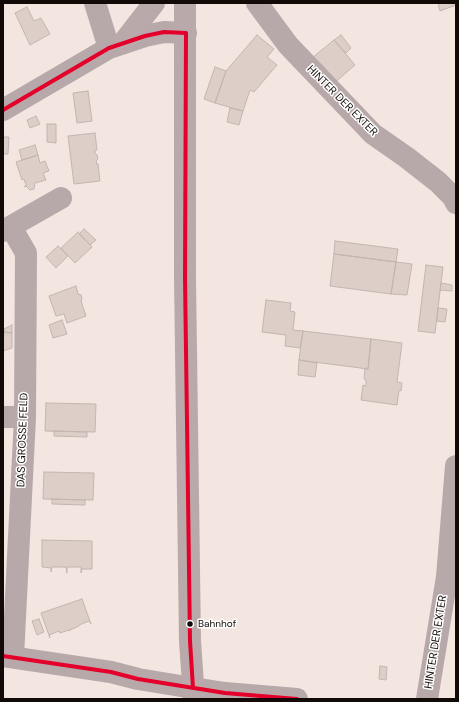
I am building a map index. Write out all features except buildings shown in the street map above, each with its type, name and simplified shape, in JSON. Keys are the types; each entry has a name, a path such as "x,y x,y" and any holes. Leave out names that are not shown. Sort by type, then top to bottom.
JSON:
{"main road":[{"path":"116,46 154,3"},
{"path":"185,3 185,278 190,641 193,694"}],"street":[{"path":"95,3 116,46"},
{"name":"HINTER DER EXTER","path":"257,3 288,46 373,134 438,182 453,197 456,203"},
{"path":"3,110 116,46 164,32 186,33"},
{"path":"7,229 61,198"},
{"name":"DAS GROSSE FELD","path":"7,229 26,253 25,417 8,657"},
{"path":"3,417 25,417"},
{"name":"HINTER DER EXTER","path":"427,699 447,577 456,466"},
{"path":"8,657 111,672 193,694 225,693 297,699"}],"transit line":[{"path":"3,110 109,48 145,36 164,32 186,33 185,278 190,641 193,688"},
{"path":"3,656 111,672 138,679 225,693 297,699"}],"place":[{"name":"Bahnhof","path":"190,624"}]}
